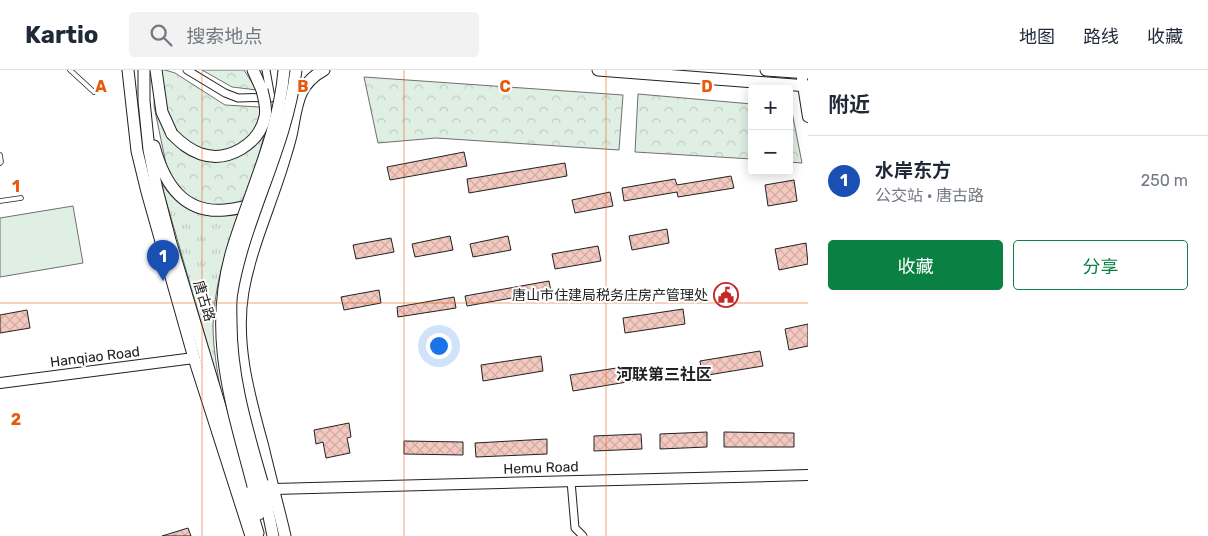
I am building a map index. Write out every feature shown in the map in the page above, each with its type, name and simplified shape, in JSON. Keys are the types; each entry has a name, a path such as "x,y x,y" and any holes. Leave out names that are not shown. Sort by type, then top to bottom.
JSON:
{"main road":[{"path":"128,70 137,151 146,192 194,358 251,536"},
{"name":"唐古路","path":"144,70 149,150 159,198 254,486 273,536"},
{"path":"156,70 162,112 172,134 183,145 192,150 203,155 213,156 230,154 240,150 248,145 262,126 265,116 265,102 259,80 252,70"},
{"path":"263,536 254,486 228,391 223,360 221,320 225,282 233,246 268,146 281,95 284,70"},
{"name":"唐古路","path":"258,536 254,486 243,414 234,374 231,344 231,294 243,245 280,142 296,70"},
{"path":"285,536 246,386 241,353 240,322 243,291 252,254 274,195 291,136 299,96 310,79 324,70"},
{"path":"598,70 805,85"},
{"path":"766,70 804,71"},
{"path":"145,108 163,172 181,198 202,209 215,211 252,205 274,195"}],"street":[{"path":"187,70 225,93 238,98 299,96"},
{"path":"266,70 271,98"},
{"path":"804,71 808,117"},
{"name":"Hanqiao Road","path":"0,383 194,358"},
{"name":"Hemu Road","path":"274,489 808,475"},
{"path":"571,481 575,528 582,536"}],"lane":[{"path":"70,70 94,92"},
{"path":"0,155 0,162"},
{"path":"0,201 21,198"}],"green space":[{"path":"155,70 175,73 225,105 259,107 268,115 257,160 241,204 215,207 195,203 175,186 166,164 154,106"},
{"path":"202,70 244,70 257,90 232,87"},
{"path":"364,77 623,95 619,150 436,138 378,143"},
{"path":"638,94 748,104 748,159 635,152"},
{"path":"793,117 802,163 793,162"},
{"path":"161,183 177,201 194,212 214,215 238,214 221,269 214,311 215,357 220,388"},
{"path":"73,206 83,263 0,277 0,218"}],"building":[{"path":"464,152 467,166 390,180 387,167"},
{"path":"565,163 567,176 469,193 467,179"},
{"path":"731,176 734,188 678,197 677,192 624,201 622,188 675,179 677,185"},
{"path":"794,180 797,201 768,206 765,185"},
{"path":"610,192 613,206 575,213 572,200"},
{"path":"667,229 669,243 632,250 629,236"},
{"path":"450,236 453,250 415,257 412,244"},
{"path":"508,236 511,250 473,257 470,244"},
{"path":"391,238 394,252 356,259 353,245"},
{"path":"806,243 808,264 779,270 775,249"},
{"path":"598,246 601,261 555,269 552,254"},
{"path":"549,281 551,291 467,306 465,296"},
{"path":"379,290 381,303 344,310 341,297"},
{"path":"454,297 456,308 398,317 397,307"},
{"path":"683,309 685,324 625,333 623,318"},
{"path":"27,310 30,328 0,333 0,315"},
{"path":"808,324 808,346 789,350 785,329"},
{"path":"760,351 763,366 702,376 700,361"},
{"path":"541,356 543,371 483,381 481,365"},
{"path":"630,366 633,381 573,391 570,375"},
{"path":"349,423 351,437 347,438 350,453 326,458 323,442 316,444 314,430"},
{"path":"707,432 707,447 660,449 660,434"},
{"path":"724,432 794,433 794,447 724,447"},
{"path":"641,434 642,449 594,451 594,436"},
{"path":"547,439 547,454 476,457 475,443"},
{"path":"404,441 463,442 463,455 404,454"},
{"path":"188,528 191,536 162,536"}],"place":[{"name":"水岸东方","path":"163,281"},
{"name":"唐山市住建局税务庄房产管理处","path":"726,295"}],"district":[{"name":"河联第三社区","path":"664,374"}]}
